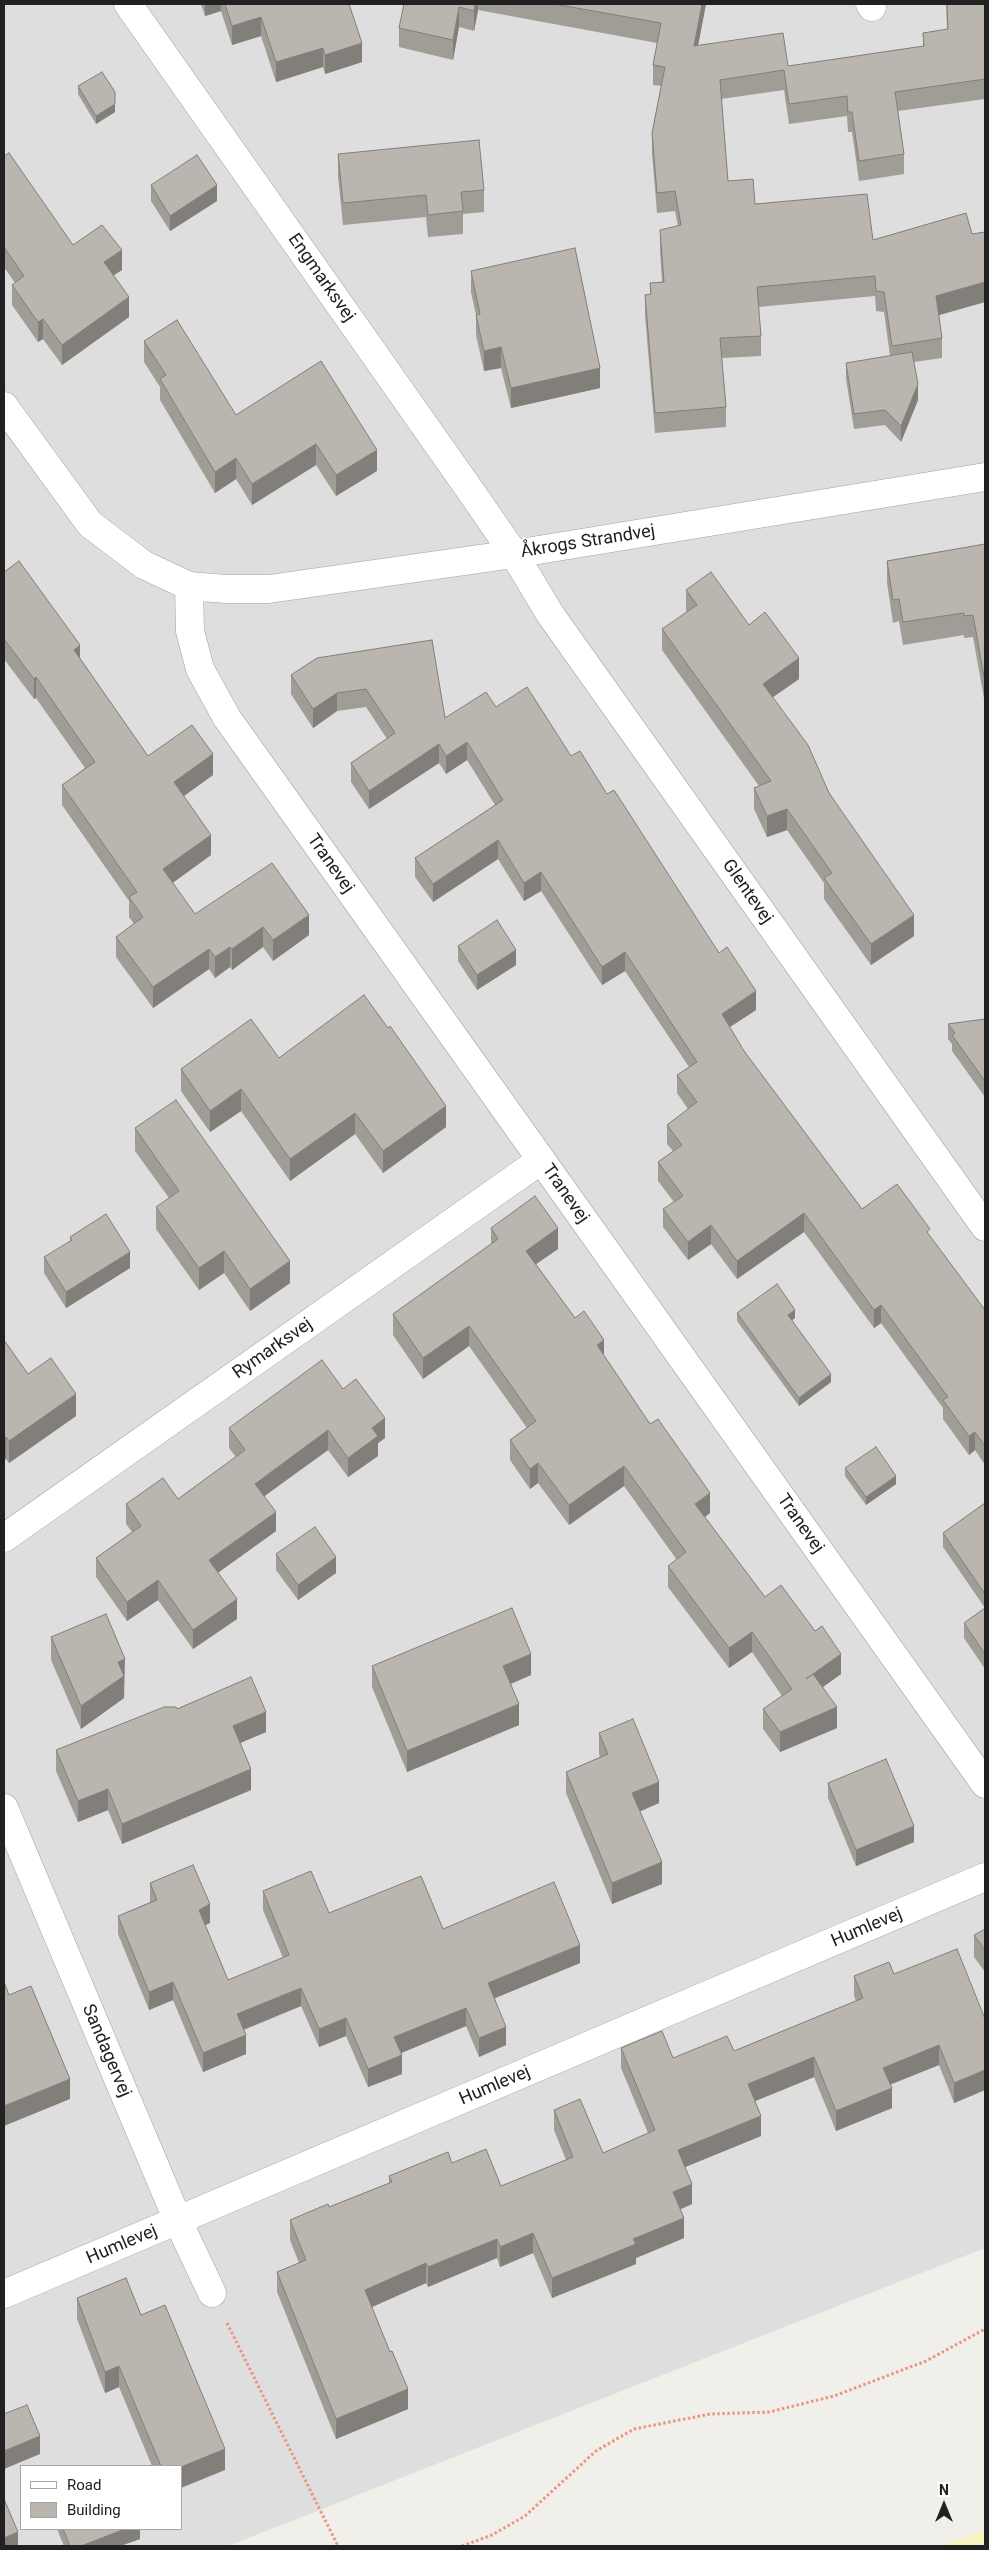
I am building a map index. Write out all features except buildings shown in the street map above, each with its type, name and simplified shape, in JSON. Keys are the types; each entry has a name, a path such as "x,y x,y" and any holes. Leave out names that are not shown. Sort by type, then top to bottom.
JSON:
{"street":[{"name":"Engmarksvej","path":"128,4 514,554"},
{"name":"Åkrogs Strandvej","path":"4,406 90,524 144,566 189,586 226,589 269,589 514,554 985,477"},
{"name":"Glentevej","path":"514,554 550,614 985,1227"},
{"name":"Tranevej","path":"189,586 190,631 200,668 226,718 985,1784"},
{"name":"Rymarksvej","path":"4,1538 541,1160"},
{"name":"Sandagervej","path":"4,1808 178,2221 212,2293"},
{"name":"Humlevej","path":"4,2294 985,1877"}],"path":[{"path":"212,2293 338,2546"},
{"path":"462,2546 492,2536 525,2516 596,2451 634,2429 710,2414 769,2412 834,2396 926,2361 985,2329"}],"shaded area":[{"path":"4,4 985,4 985,2248 228,2546 4,2546"}],"sand":[{"path":"985,2530 985,2546 942,2546"}]}
